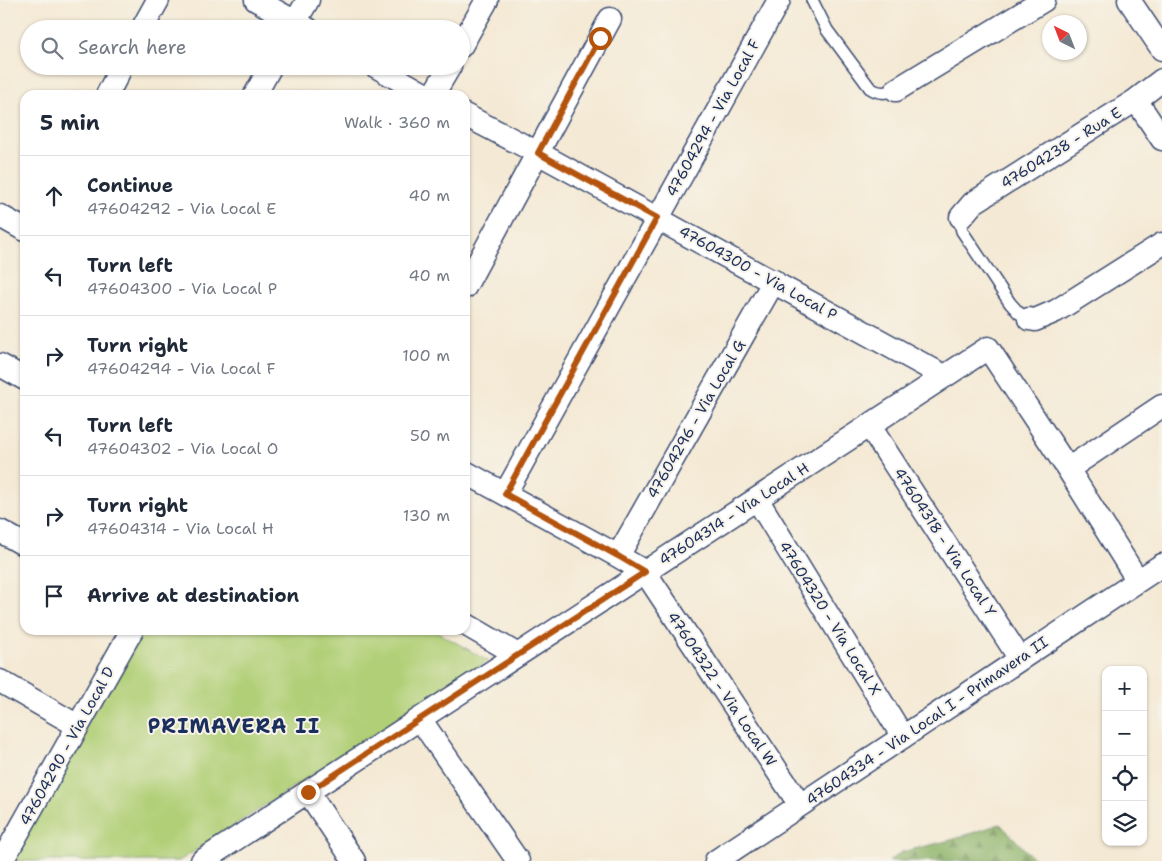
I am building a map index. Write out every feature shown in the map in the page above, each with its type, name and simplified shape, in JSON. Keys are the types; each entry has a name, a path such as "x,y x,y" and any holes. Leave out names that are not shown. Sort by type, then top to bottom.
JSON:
{"street":[{"path":"147,20 158,0"},
{"path":"256,0 288,20"},
{"path":"300,20 308,0"},
{"path":"470,30 487,0"},
{"path":"896,90 1044,0"},
{"path":"1129,0 1162,49"},
{"name":"47604294 - Via Local F","path":"505,494 777,3"},
{"path":"470,278 610,19"},
{"path":"110,90 117,75"},
{"path":"258,90 266,75"},
{"path":"391,75 417,90"},
{"path":"436,90 445,75"},
{"name":"47604238 - Rua E","path":"961,217 973,203 1136,100 1162,80"},
{"path":"1136,100 1162,139"},
{"name":"47604300 - Via Local P","path":"470,118 774,281 944,376"},
{"path":"0,216 20,227"},
{"path":"1029,319 1035,320 1056,310 1162,244"},
{"name":"47604296 - Via Local G","path":"618,556 774,281"},
{"name":"47604314 - Via Local H","path":"202,861 988,348 1068,469"},
{"path":"0,365 20,376"},
{"path":"1138,581 1068,469 1162,406"},
{"name":"47604318 - Via Local Y","path":"870,425 1020,659"},
{"path":"470,475 645,572"},
{"name":"47604320 - Via Local X","path":"757,499 903,737"},
{"path":"0,531 20,542"},
{"name":"47604334 - Via Local I - Primavera II","path":"716,861 1162,565"},
{"name":"47604322 - Via Local W","path":"645,572 800,806"},
{"path":"470,627 518,655"},
{"name":"47604290 - Via Local D","path":"2,861 8,829 78,726 129,635"},
{"path":"0,682 78,726"},
{"path":"420,719 518,861"},
{"path":"308,792 354,861"}],"lane":[{"path":"812,0 826,30 870,88 878,93 896,90"},
{"path":"961,217 962,231 1010,303 1019,313 1029,319"}],"green space":[{"path":"136,635 443,635 488,661 179,861 11,861"},
{"path":"1000,824 1036,861 889,861 902,852 951,840"}],"district":[{"name":"PRIMAVERA II","path":"234,726"}],"route":[{"path":"308,792 645,572 505,494 657,218 538,153 600,38"}]}
